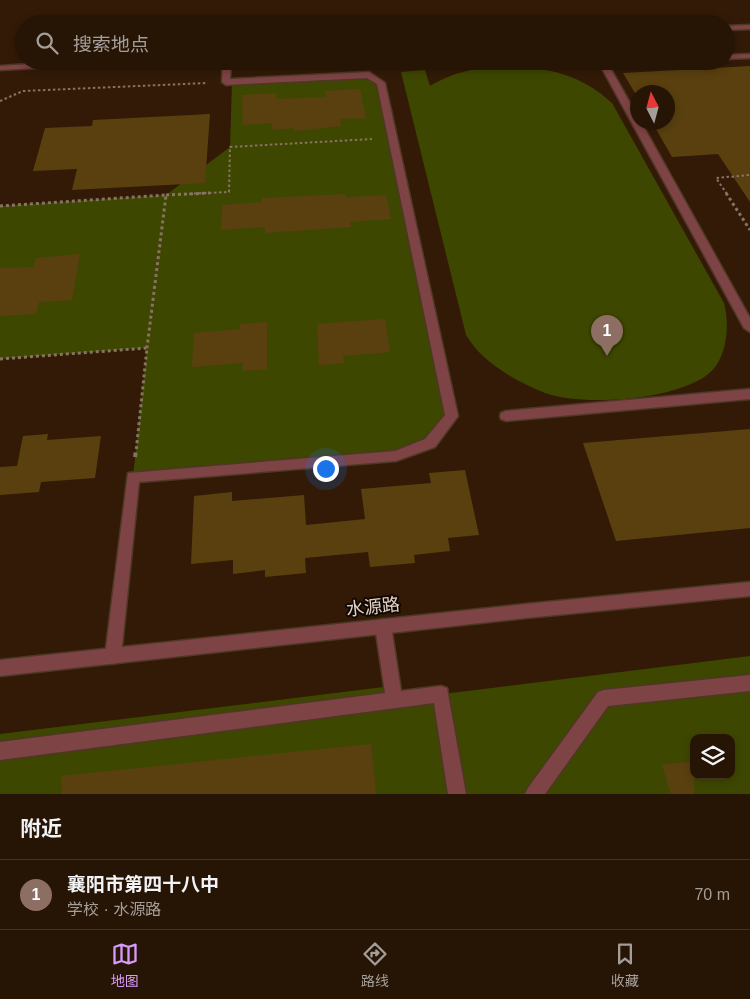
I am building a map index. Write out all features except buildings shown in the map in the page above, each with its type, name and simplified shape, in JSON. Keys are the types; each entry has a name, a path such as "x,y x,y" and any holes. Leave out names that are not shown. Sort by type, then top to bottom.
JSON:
{"street":[{"path":"735,28 750,27"},
{"path":"735,57 750,56"},
{"path":"0,68 15,67"},
{"path":"113,656 133,477 396,456 430,443 452,416 381,83 369,75 226,82 227,70"},
{"path":"607,70 750,328"},
{"path":"506,416 750,394"},
{"name":"水源路","path":"0,668 384,626 750,589"},
{"path":"384,626 394,700"},
{"path":"534,794 604,698 750,684"},
{"path":"0,751 441,694 457,794"}],"path":[{"path":"0,101 23,91 226,82"},
{"path":"0,206 229,192 230,147 393,138"},
{"path":"750,176 716,178 750,230"},
{"path":"133,477 166,195"},
{"path":"0,359 147,348"}],"green space":[{"path":"425,70 430,86 448,77 474,70 547,70 574,78 600,93 612,103 724,303 727,327 723,351 716,366 703,378 684,387 661,394 635,398 584,400 545,393 520,382 480,354 466,335 401,72"},
{"path":"369,75 381,83 452,416 430,443 396,456 133,477 147,348 0,359 0,206 166,195 230,147 232,82"},
{"path":"750,656 750,794 0,794 0,734 392,686 394,700"}],"place":[{"name":"襄阳市第四十八中","path":"607,356"}]}
